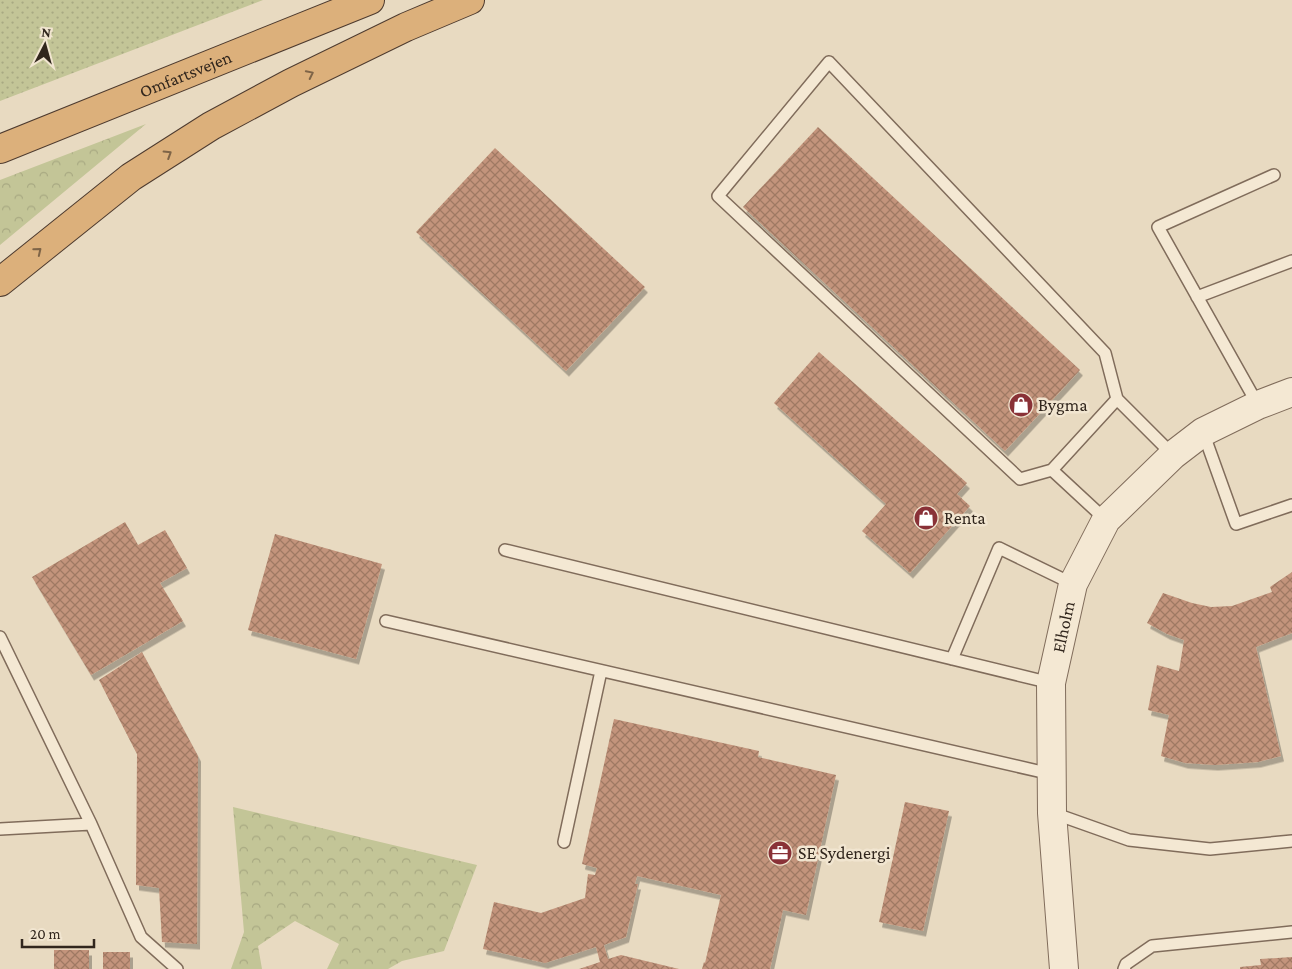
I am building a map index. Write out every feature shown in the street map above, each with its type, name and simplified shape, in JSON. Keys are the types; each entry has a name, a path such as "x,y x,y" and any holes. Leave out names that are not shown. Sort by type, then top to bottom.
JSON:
{"highway":[{"name":"Omfartsvejen","path":"0,149 370,0"},
{"path":"0,282 132,177 211,126 291,83 406,27 470,0"}],"street":[{"name":"Elholm","path":"1064,969 1052,813 1051,683 1073,584 1106,520 1173,455 1203,432 1258,405 1292,392"}],"lane":[{"path":"1116,399 1052,470 1020,479 718,196 828,62 1105,353 1116,399 1173,455"},
{"path":"1258,405 1158,227 1274,175"},
{"path":"1197,297 1292,261"},
{"path":"1203,432 1236,524 1292,505"},
{"path":"1052,470 1106,520"},
{"path":"952,659 999,548 1073,584"},
{"path":"505,550 1051,683"},
{"path":"386,621 1051,774"},
{"path":"0,637 91,824 141,937 177,969"},
{"path":"564,842 601,671"},
{"path":"1052,813 1129,840 1210,850 1292,841"},
{"path":"0,829 91,824"},
{"path":"1124,969 1126,964 1152,946 1292,932"}],"green space":[{"path":"0,0 263,0 0,101"},
{"path":"146,124 0,245 0,180"},
{"path":"233,807 477,865 444,951 402,961 388,969 327,969 339,944 295,921 258,946 262,969 231,969 244,932"}],"building":[{"path":"818,127 1080,370 1005,451 743,207"},
{"path":"495,148 645,287 566,371 416,232"},
{"path":"819,352 967,483 957,494 970,506 910,573 862,531 886,504 774,403"},
{"path":"125,522 138,545 165,530 187,568 160,583 183,621 91,675 32,577"},
{"path":"275,534 382,564 356,659 248,630"},
{"path":"1292,572 1292,633 1256,647 1281,756 1258,762 1215,765 1185,763 1161,756 1169,715 1148,710 1157,665 1179,671 1184,640 1167,634 1147,623 1163,593 1211,607 1232,606 1272,592 1270,587"},
{"path":"142,652 198,756 197,944 162,942 159,888 136,885 137,754 99,680"},
{"path":"614,719 759,751 758,757 836,775 806,915 783,910 770,969 702,969 721,895 637,876 635,884 638,884 626,937 604,945 608,959 621,955 679,969 579,969 600,962 596,947 545,963 483,949 494,902 541,913 585,898 588,874 595,875 597,868 582,864"},
{"path":"905,802 949,811 923,931 879,922"},
{"path":"54,950 89,950 89,969 54,969"},
{"path":"103,952 130,952 130,969 103,969"},
{"path":"1292,957 1292,969 1240,969 1240,967 1261,965 1260,959"}],"place":[{"name":"Bygma","path":"1021,405"},
{"name":"Renta","path":"926,518"},
{"name":"SE Sydenergi","path":"780,853"}]}
